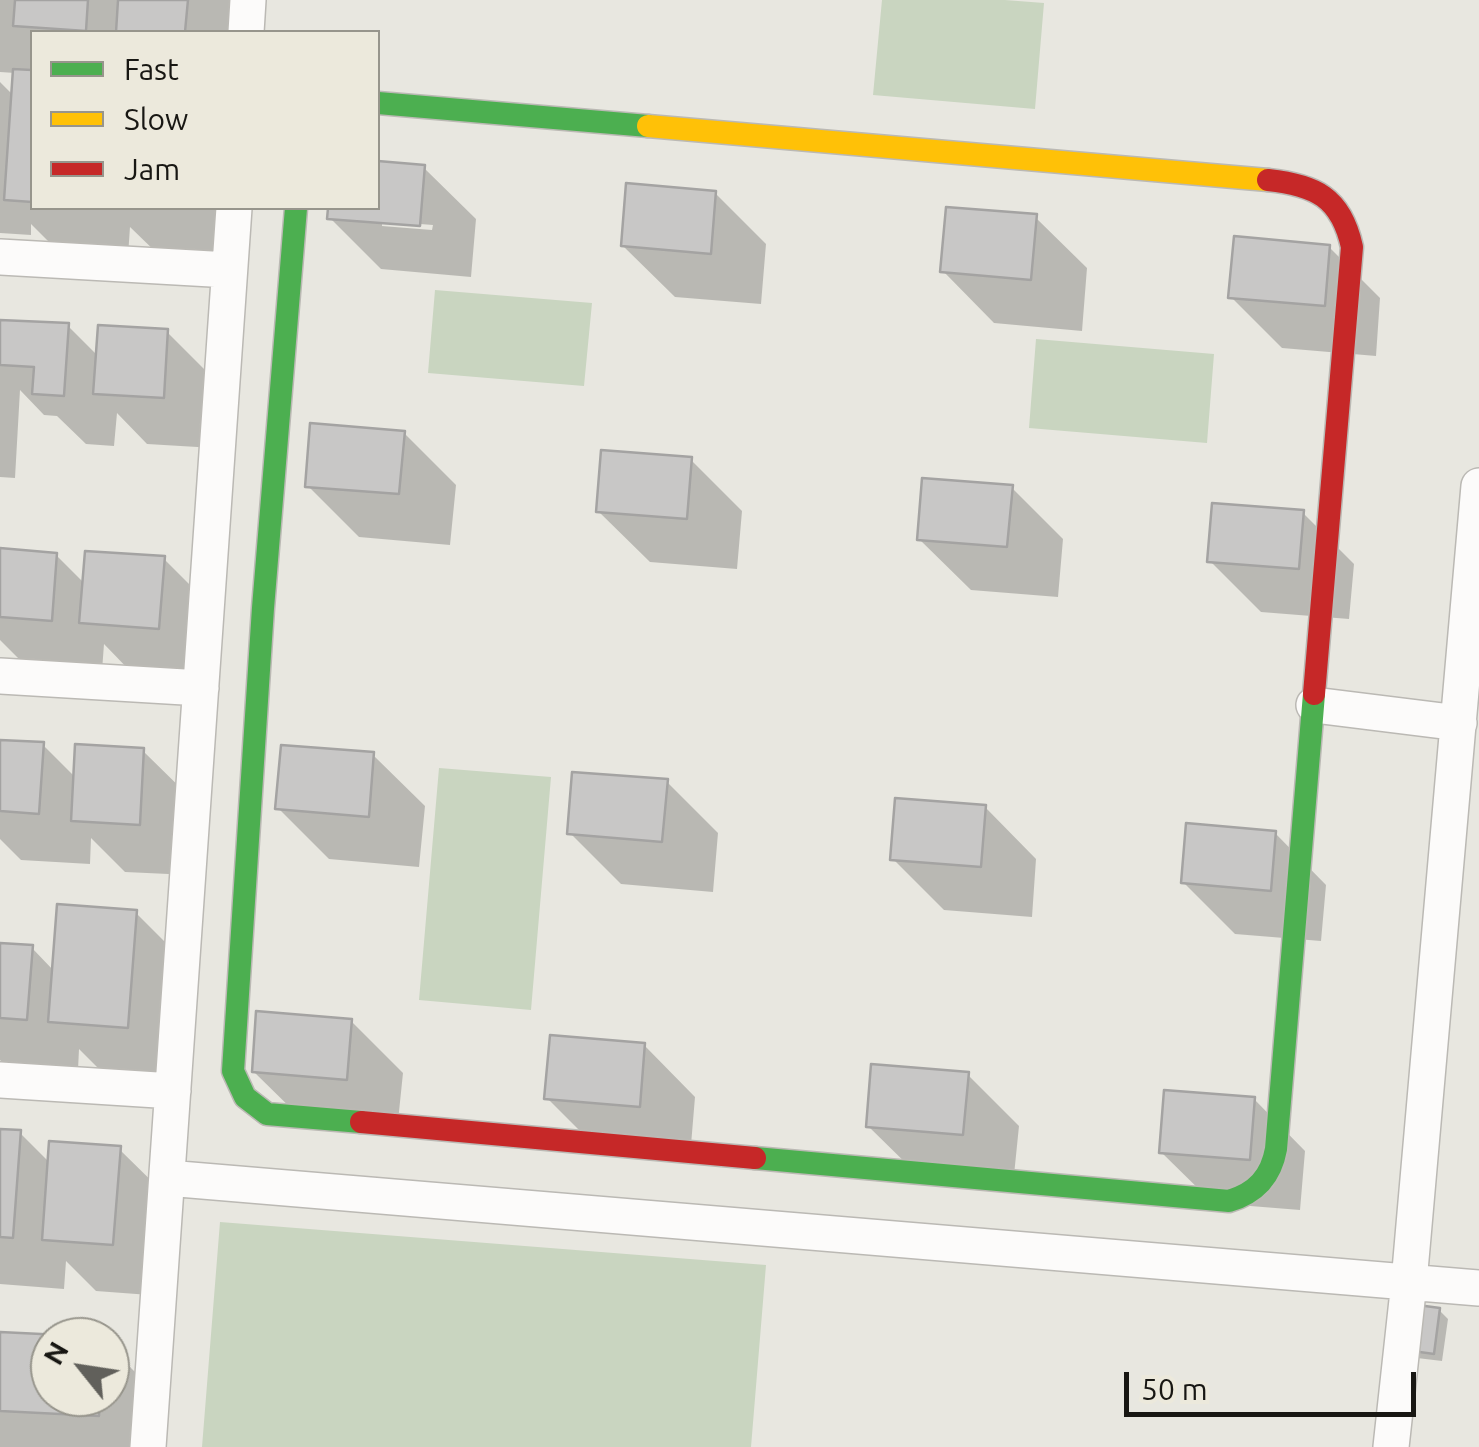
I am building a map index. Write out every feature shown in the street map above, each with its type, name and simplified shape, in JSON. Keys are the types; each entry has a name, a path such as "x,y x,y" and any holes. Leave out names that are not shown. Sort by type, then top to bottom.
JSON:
{"street":[{"path":"246,30 248,0"},
{"path":"296,210 263,608 233,1071 246,1100 268,1114 1229,1201 1242,1198 1264,1182 1271,1172 1276,1149 1314,705 1352,247 1344,218 1324,195 1297,183 380,103"},
{"path":"148,1447 234,210"},
{"path":"0,258 229,270"},
{"path":"1391,1447 1479,486"},
{"path":"0,676 201,688"},
{"path":"1314,705 1459,724"},
{"path":"0,1080 173,1091"},
{"path":"167,1178 1479,1288"}],"green space":[{"path":"882,0 1044,3 1035,109 873,95"},
{"path":"435,290 592,303 584,386 428,373"},
{"path":"1036,339 1214,354 1207,443 1029,428"},
{"path":"439,768 551,777 531,1010 419,1000"},
{"path":"220,1222 766,1265 751,1447 202,1447"}],"building":[{"path":"15,0 88,0 86,30 13,26"},
{"path":"118,0 188,0 185,30 116,30"},
{"path":"13,69 30,70 30,202 4,200"},
{"path":"380,161 425,165 420,226 327,219 328,210 380,210"},
{"path":"626,183 716,191 711,254 621,246"},
{"path":"946,207 1037,214 1031,280 940,272"},
{"path":"1234,236 1330,245 1325,306 1228,298"},
{"path":"0,320 69,323 64,396 32,394 34,367 0,365"},
{"path":"98,325 168,329 164,398 93,394"},
{"path":"310,423 405,431 399,494 305,487"},
{"path":"601,450 692,457 687,519 596,512"},
{"path":"922,478 1013,485 1007,547 917,540"},
{"path":"1212,503 1304,510 1299,569 1207,562"},
{"path":"0,548 57,553 52,621 0,617"},
{"path":"85,551 165,556 159,629 79,623"},
{"path":"0,740 44,742 39,814 0,811"},
{"path":"75,744 144,748 140,825 71,821"},
{"path":"281,745 374,752 369,817 275,809"},
{"path":"572,772 668,779 662,842 567,834"},
{"path":"895,798 986,805 981,867 890,860"},
{"path":"1186,823 1276,831 1271,891 1181,883"},
{"path":"57,904 137,910 128,1028 48,1022"},
{"path":"0,943 33,945 27,1020 0,1018"},
{"path":"256,1011 352,1019 347,1080 252,1072"},
{"path":"550,1035 645,1043 640,1107 544,1099"},
{"path":"871,1064 969,1072 963,1135 866,1127"},
{"path":"1164,1090 1255,1097 1250,1160 1159,1153"},
{"path":"0,1129 21,1130 13,1238 0,1237"},
{"path":"49,1141 121,1146 113,1245 42,1240"},
{"path":"1410,1304 1440,1308 1434,1354 1405,1350"},
{"path":"0,1332 30,1333 30,1413 0,1411"}],"traffic: fast":[{"path":"380,103 648,126"},
{"path":"296,210 263,608 233,1071 245,1097 267,1114 361,1122"},
{"path":"755,1158 1229,1201 1254,1188 1266,1176 1276,1149 1314,694"}],"traffic: slow":[{"path":"648,126 1268,180"}],"traffic: jam":[{"path":"1268,180 1299,186 1324,197 1341,216 1352,247 1314,694"},
{"path":"361,1122 755,1158"}]}
